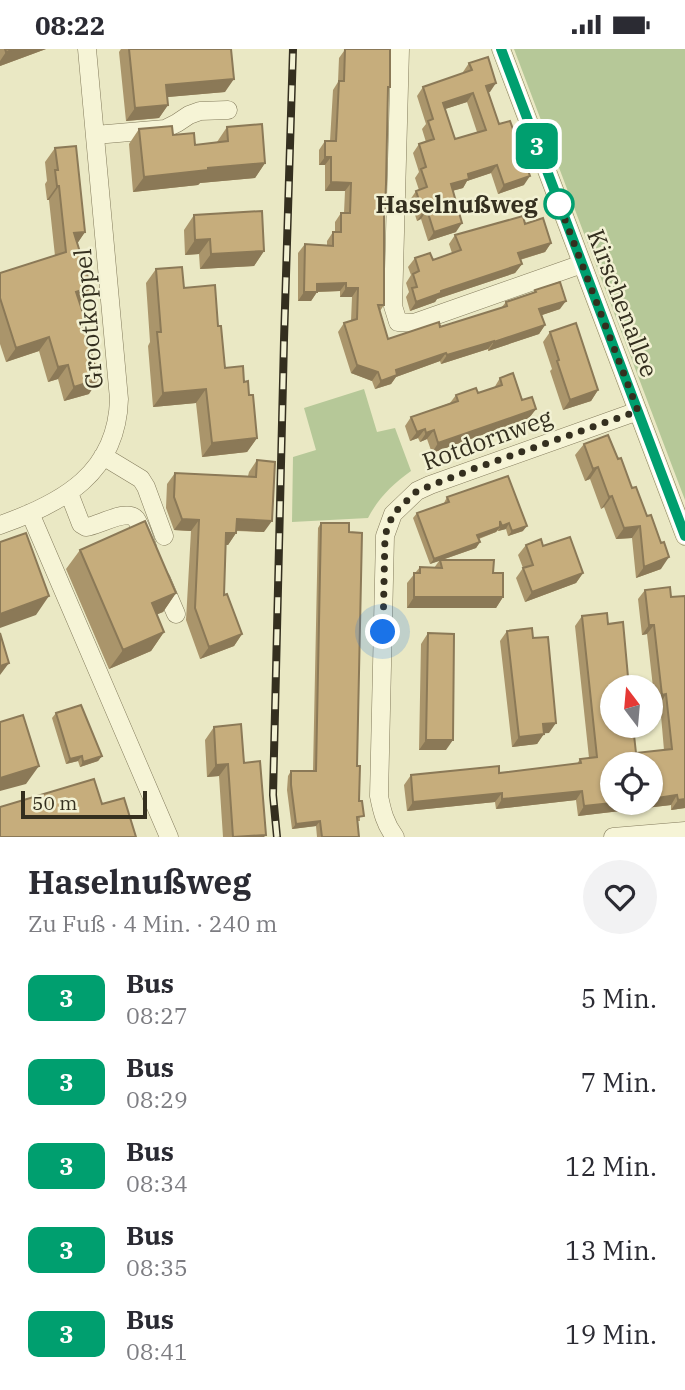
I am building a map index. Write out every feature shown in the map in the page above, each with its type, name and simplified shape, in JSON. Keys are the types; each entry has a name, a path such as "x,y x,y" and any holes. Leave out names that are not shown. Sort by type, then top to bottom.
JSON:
{"street":[{"name":"Grootkoppel","path":"0,525 56,501 82,483 103,456 119,419 87,49"},
{"path":"400,49 393,306 398,322 414,323 582,264"},
{"name":"Kirschenallee","path":"501,49 685,536"},
{"path":"96,135 165,129 200,111 228,110"},
{"name":"Rotdornweg","path":"395,837 388,828 379,796 385,535 393,514 417,491 430,485 638,411"},
{"path":"103,456 141,479 164,536"},
{"path":"69,493 81,524 86,527 123,515 130,515 135,519 176,614"},
{"path":"30,513 169,837"},
{"path":"613,837 685,831"}],"green space":[{"path":"514,49 685,49 685,500"},
{"path":"364,389 377,432 395,428 411,471 387,491 368,518 292,522 293,457 316,450 304,408"}],"building":[{"path":"129,49 231,49 234,79 166,85 168,105 135,108"},
{"path":"345,49 390,49 384,209 384,305 378,305 388,339 439,322 440,327 507,306 506,302 560,282 566,301 539,309 545,325 396,370 397,375 381,381 378,372 357,365 344,323 357,319 358,288 346,288 346,283 317,284 317,292 304,292 305,244 333,246 333,232 341,232 341,213 350,213 351,183 331,182 331,157 325,157 325,141 336,141 339,81 344,81"},
{"path":"488,57 496,83 486,86 499,124 510,121 530,176 504,185 497,165 468,174 469,179 451,184 462,223 434,232 427,210 423,212 416,191 427,187 421,169 426,167 419,144 434,139 428,121 433,119 423,87 472,70 469,63","holes":["473,93 486,130 455,139 443,103"]},
{"path":"262,124 265,163 144,177 139,129 172,126 173,135 194,133 195,145 228,141 227,127"},
{"path":"76,146 85,232 74,233 91,287 76,292 87,325 83,326 99,379 74,387 68,365 58,367 49,337 16,348 0,298 0,273 66,252 55,170 58,170 55,148"},
{"path":"262,211 264,251 211,254 210,239 195,240 194,215"},
{"path":"523,216 525,224 543,218 551,243 518,253 522,264 416,302 412,288 417,287 413,274 419,271 415,258 430,253 433,260 461,250 455,235"},
{"path":"182,267 184,288 215,285 225,368 243,366 244,382 248,381 249,395 253,395 257,438 212,443 206,389 163,393 157,332 161,332 156,269"},
{"path":"576,323 598,390 570,400 550,332"},
{"path":"513,373 522,400 532,397 536,409 438,443 434,430 417,432 411,417 458,401 456,395 476,388 478,393 502,385 500,378"},
{"path":"608,435 618,459 621,458 632,488 636,487 647,516 651,515 669,557 644,567 640,526 624,528 612,496 609,497 598,467 593,469 584,444"},
{"path":"257,460 275,462 272,521 237,519 236,533 226,533 224,595 227,594 242,634 209,647 195,608 199,520 182,519 174,497 175,473 256,477"},
{"path":"508,476 527,526 512,531 509,523 502,526 500,521 500,527 477,535 480,542 434,559 417,513 449,502 447,497"},
{"path":"145,521 176,593 152,603 164,632 123,650 80,550"},
{"path":"321,523 349,523 349,532 362,533 357,766 360,766 359,801 362,801 364,816 357,817 359,837 322,837 320,821 296,824 291,785 291,771 316,771"},
{"path":"26,533 49,596 0,614 0,542"},
{"path":"570,537 583,573 532,592 523,568 533,565 526,545 541,539 543,546"},
{"path":"440,560 494,560 493,573 503,573 503,597 414,597 414,573 420,573 420,567 442,568"},
{"path":"670,587 671,597 685,596 685,799 678,800 677,795 663,797 663,752 645,752 672,749 666,694 663,695 663,675 660,675 654,625 649,625 645,590"},
{"path":"607,613 608,624 623,622 628,675 600,675 600,739 634,739 636,752 600,752 600,804 584,806 582,791 502,799 502,793 413,802 411,775 499,766 499,773 581,763 580,759 597,757 582,616"},
{"path":"532,628 533,638 548,637 556,723 543,724 544,734 519,737 507,631"},
{"path":"0,633 9,663 0,666"},
{"path":"428,633 454,634 453,740 426,740"},
{"path":"81,705 102,756 83,762 82,756 70,759 56,713"},
{"path":"23,715 39,766 0,778 0,722"},
{"path":"241,724 244,763 260,761 266,835 233,837 228,764 216,765 214,727"},
{"path":"94,779 102,804 124,798 136,837 0,837 0,807"}],"railway":[{"path":"277,837 273,795 293,49"}],"bus line":[{"name":"3","path":"501,49 685,536"}],"place":[{"name":"Haselnußweg","path":"559,204"}],"route":[{"path":"383,632 385,535 393,514 417,491 638,411 559,204"}]}
